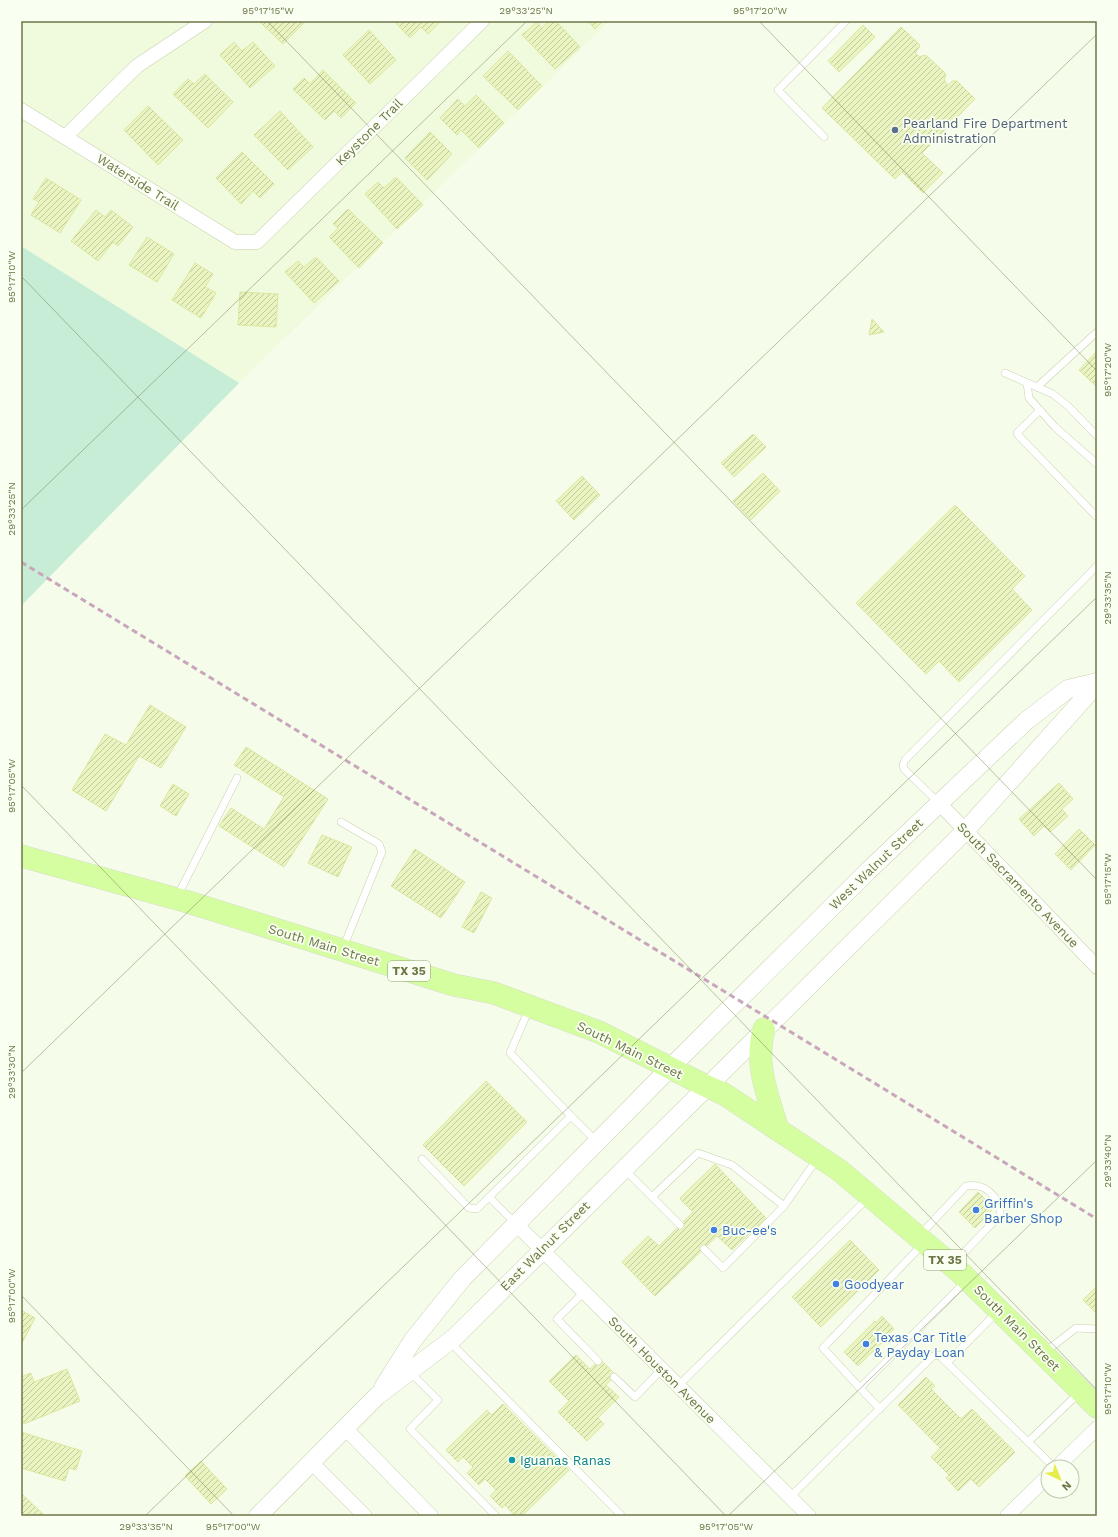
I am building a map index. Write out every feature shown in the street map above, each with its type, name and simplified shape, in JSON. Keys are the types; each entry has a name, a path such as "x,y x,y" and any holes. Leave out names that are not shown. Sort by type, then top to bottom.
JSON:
{"main road":[{"name":"South Main Street","path":"21,856 176,899 454,985 494,993 599,1032 724,1094 839,1170 870,1196 952,1265 1000,1310 1097,1407"},
{"path":"764,1029 760,1043 761,1070 778,1130"}],"street":[{"path":"66,137 137,66 204,21"},
{"name":"Keystone Trail","path":"257,242 482,21"},
{"name":"Waterside Trail","path":"21,110 235,242 257,242"},
{"name":"West Walnut Street","path":"670,1068 939,803 1026,721 1068,689 1097,683"},
{"name":"West Walnut Street","path":"706,1086 966,830 1097,683"},
{"name":"South Sacramento Avenue","path":"939,803 1097,967"},
{"name":"East Walnut Street","path":"404,1366 413,1340 462,1279 670,1068"},
{"name":"East Walnut Street","path":"258,1516 377,1396 404,1366 448,1341 706,1086"},
{"name":"South Houston Avenue","path":"516,1224 809,1516"},
{"path":"345,1428 431,1516"},
{"path":"1065,1459 1097,1428"},
{"path":"311,1462 365,1516"},
{"path":"1007,1516 1040,1484"}],"lane":[{"path":"824,137 778,90 846,21"},
{"path":"1037,387 1097,332"},
{"path":"1005,373 1053,394 1068,406 1097,436"},
{"path":"1027,383 1029,398 1056,427 1097,464"},
{"path":"1040,410 1017,433 1097,517"},
{"path":"939,803 904,769 903,765 905,760 1097,566"},
{"path":"176,899 238,778"},
{"path":"341,822 378,844 382,852 343,950"},
{"path":"530,1006 510,1053 597,1142"},
{"path":"422,1159 469,1208 477,1209 571,1116"},
{"path":"652,1196 698,1153 732,1165 784,1206"},
{"path":"704,1249 723,1268 784,1206 819,1157"},
{"path":"624,1168 680,1224"},
{"path":"880,1409 823,1348 921,1239 966,1186 982,1186 989,1191 1000,1205 1000,1215 952,1265"},
{"path":"678,1386 870,1196"},
{"path":"489,1197 516,1224"},
{"path":"860,1388 968,1280"},
{"path":"584,1292 557,1319 598,1361"},
{"path":"947,1363 1000,1310"},
{"path":"1043,1353 1076,1328 1097,1329"},
{"path":"448,1341 622,1516"},
{"path":"790,1497 933,1356 939,1355 1046,1459"},
{"path":"404,1366 438,1400 410,1429 496,1516"},
{"path":"614,1377 634,1397 662,1369"},
{"path":"1028,1442 1081,1392"}],"shaded area":[{"path":"21,21 610,21 239,383 21,246"},
{"path":"21,246 239,383 21,606"}],"building":[{"path":"259,21 306,21 283,44"},
{"path":"394,21 441,21 428,34 421,27 410,38"},
{"path":"549,21 556,21 580,47 555,69 522,35 537,22 542,28"},
{"path":"588,21 603,21 595,29"},
{"path":"863,25 875,37 839,72 828,61"},
{"name":"Pearland Fire Department Administration","path":"901,27 919,44 920,46 915,53 920,57 924,55 927,56 945,73 946,76 944,80 948,85 952,81 957,81 975,99 922,153 943,173 923,193 902,172 895,179 822,108"},
{"path":"369,30 396,60 370,84 343,55"},
{"path":"234,42 242,51 253,42 275,66 250,88 220,55"},
{"path":"508,51 542,86 518,110 483,76"},
{"path":"323,70 356,103 341,118 334,111 325,120 293,89 304,78 310,84"},
{"path":"205,74 233,102 208,128 173,94 188,79 194,84"},
{"path":"476,95 504,123 479,148 461,130 457,135 440,118 458,99 465,106"},
{"path":"148,106 183,140 158,165 124,130"},
{"path":"280,111 313,147 288,170 254,135"},
{"path":"430,132 452,154 427,180 405,158"},
{"path":"242,152 274,184 260,198 253,191 241,204 216,178"},
{"path":"396,177 423,205 397,229 365,194 378,182 384,188"},
{"path":"46,178 81,200 60,233 31,215 39,202 33,199"},
{"path":"348,209 383,243 359,268 329,237 338,228 333,224"},
{"path":"96,210 105,217 111,210 133,227 118,246 113,242 98,261 71,241"},
{"path":"147,237 174,254 157,282 129,265"},
{"path":"316,257 339,281 314,303 285,272 298,261 304,267"},
{"path":"195,263 213,274 205,287 216,293 201,318 172,300"},
{"path":"240,292 278,294 276,327 238,325"},
{"path":"872,319 884,332 869,335"},
{"path":"1097,351 1097,387 1079,370"},
{"path":"753,434 766,447 734,477 721,463"},
{"path":"763,473 780,491 751,520 733,501"},
{"path":"582,476 600,495 574,520 556,501"},
{"path":"955,505 1025,576 1012,589 1032,610 959,682 939,661 926,674 856,603"},
{"path":"150,705 186,727 161,768 139,756 106,811 72,790 105,734 126,745"},
{"path":"246,747 328,799 284,867 219,826 231,808 264,829 284,797 234,765"},
{"path":"1059,783 1073,799 1062,809 1068,816 1050,832 1044,826 1034,836 1019,819"},
{"path":"173,784 189,794 176,816 160,806"},
{"path":"1079,829 1095,845 1071,870 1055,854"},
{"path":"322,835 352,847 338,877 308,863"},
{"path":"415,849 465,882 441,918 391,886"},
{"path":"481,892 492,898 474,933 462,927"},
{"path":"486,1081 527,1122 464,1186 423,1145"},
{"name":"Buc-ee's","path":"715,1164 766,1218 732,1250 717,1236 655,1296 622,1262 648,1236 659,1246 693,1212 680,1199"},
{"name":"Griffin's Barber Shop","path":"978,1192 994,1208 975,1228 959,1212"},
{"name":"Goodyear","path":"850,1240 879,1270 821,1327 792,1297"},
{"path":"1097,1286 1097,1314 1083,1300"},
{"path":"21,1310 35,1318 21,1345"},
{"name":"Texas Car Title & Payday Loan","path":"882,1316 894,1329 888,1335 889,1336 858,1366 844,1352"},
{"path":"576,1355 590,1369 600,1359 616,1375 606,1385 619,1397 598,1418 604,1424 587,1441 558,1412 569,1401 549,1381"},
{"path":"67,1369 80,1401 24,1424 21,1417 21,1377 31,1373 34,1382"},
{"path":"926,1377 935,1386 931,1389 961,1419 972,1409 1015,1452 979,1487 971,1479 958,1491 946,1478 949,1475 931,1457 940,1448 898,1405"},
{"name":"Iguanas Ranas","path":"503,1404 569,1470 522,1516 515,1516 505,1505 502,1508 490,1496 496,1490 485,1479 479,1485 467,1473 473,1467 463,1457 458,1462 446,1450 487,1410 492,1415"},
{"path":"21,1432 82,1451 76,1470 69,1468 65,1481 21,1468"},
{"path":"201,1461 227,1489 211,1504 185,1476"},
{"path":"21,1493 45,1516 21,1516"}],"railway":[{"path":"21,562 1097,1219"}],"place":[{"name":"Pearland Fire Department Administration","path":"895,130"},
{"name":"Griffin's Barber Shop","path":"976,1210"},
{"name":"Buc-ee's","path":"714,1230"},
{"name":"Goodyear","path":"836,1284"},
{"name":"Texas Car Title & Payday Loan","path":"866,1344"},
{"name":"Iguanas Ranas","path":"512,1460"}]}
